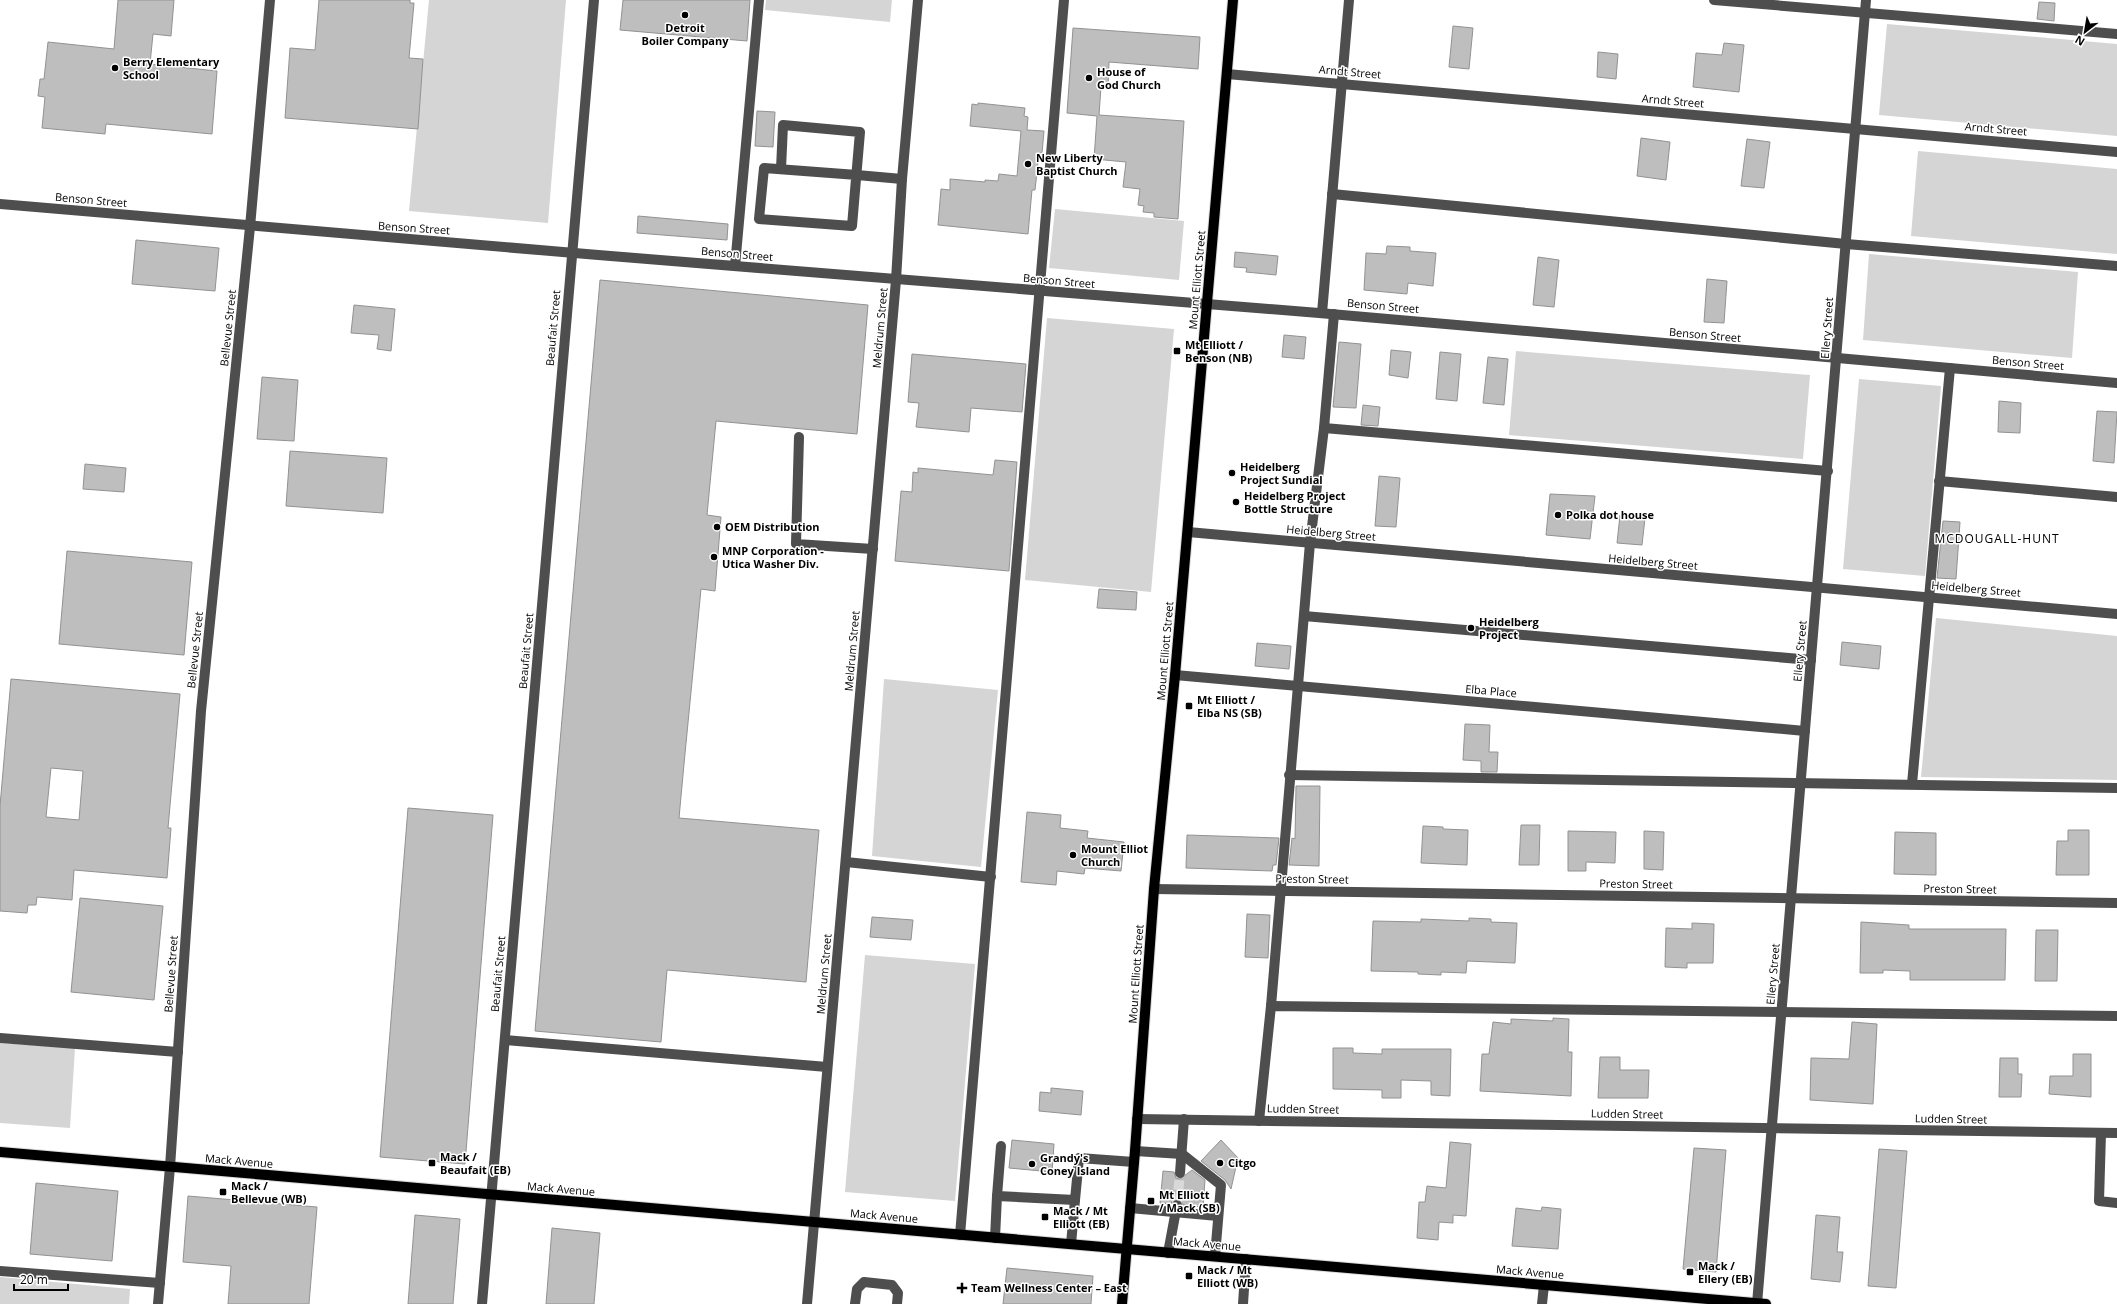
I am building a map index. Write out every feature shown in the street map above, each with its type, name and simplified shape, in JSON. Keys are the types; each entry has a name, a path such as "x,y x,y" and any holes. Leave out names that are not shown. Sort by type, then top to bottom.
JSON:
{"main road":[{"name":"Mount Elliott Street","path":"1122,1304 1138,1119 1154,889 1188,532 1233,0"},
{"name":"Mack Avenue","path":"0,1152 491,1196 1214,1256 1760,1304"}],"street":[{"name":"Bellevue Street","path":"158,1304 170,1167 201,711 250,227 270,0"},
{"name":"Beaufait Street","path":"482,1304 594,0"},
{"path":"736,266 759,0"},
{"name":"Meldrum Street","path":"806,1304 873,549 896,280 902,179 918,0"},
{"path":"960,1235 1064,0"},
{"path":"1322,313 1349,0"},
{"path":"1714,0 2117,34"},
{"name":"Ellery Street","path":"1760,1304 1772,1128 1846,244 1857,129 1866,0"},
{"name":"Arndt Street","path":"1227,74 2117,152"},
{"path":"781,169 783,125 860,132 857,175 852,226 759,220 764,168 857,175 902,179"},
{"path":"1332,194 1846,244 2117,266"},
{"name":"Benson Street","path":"0,204 250,227 572,252 1040,292 1334,314 2117,383"},
{"path":"1259,1121 1282,891 1289,775 1310,543 1324,428 1334,314"},
{"path":"1912,784 1950,368"},
{"path":"1324,428 1828,471"},
{"path":"799,437 796,544 873,549"},
{"path":"1939,481 2117,498"},
{"name":"Heidelberg Street","path":"1188,532 2117,614"},
{"path":"1304,616 1811,660"},
{"name":"Elba Place","path":"1175,675 1805,731"},
{"path":"1289,775 2117,788"},
{"path":"846,862 990,877"},
{"name":"Preston Street","path":"1154,889 2117,903"},
{"path":"1271,1006 2117,1016"},
{"path":"0,1038 178,1052"},
{"path":"505,1040 827,1067"},
{"name":"Ludden Street","path":"1138,1119 2117,1133"},
{"path":"1180,1173 1184,1119"},
{"path":"2101,1133 2099,1201 2117,1203"},
{"path":"995,1238 1001,1146"},
{"path":"1135,1151 1182,1154 1222,1185 1214,1256"},
{"path":"1071,1244 1078,1158 1134,1162"},
{"path":"998,1196 1075,1200"},
{"path":"1130,1208 1177,1208 1218,1216"},
{"path":"1168,1253 1177,1208"},
{"path":"1243,1304 1246,1259"},
{"path":"0,1271 160,1283"},
{"path":"855,1304 857,1289 864,1282 892,1285 898,1293 897,1304"},
{"path":"1542,1304 1544,1285"}],"shaded area":[{"path":"429,0 566,0 548,223 409,211"},
{"path":"766,0 892,0 890,22 765,10"},
{"path":"1887,24 2117,44 2117,136 1879,115"},
{"path":"1918,151 2117,169 2117,254 1911,236"},
{"path":"1055,209 1184,221 1179,280 1049,268"},
{"path":"1869,254 2078,272 2072,358 1863,340"},
{"path":"1047,318 1174,329 1151,592 1025,580"},
{"path":"1516,351 1810,375 1803,459 1509,435"},
{"path":"1859,379 1941,386 1925,576 1843,569"},
{"path":"1936,618 2117,636 2117,780 1921,777"},
{"path":"884,679 998,690 981,867 872,856"},
{"path":"865,955 975,964 955,1201 845,1192"},
{"path":"0,1043 75,1048 70,1128 0,1123"},
{"path":"0,1277 130,1289 129,1304 0,1304"}],"building":[{"name":"Berry Elementary School","path":"118,0 174,0 171,36 153,34 150,64 217,71 212,134 106,124 105,134 42,128 45,97 38,96 40,79 44,79 48,42 114,49"},
{"path":"319,0 410,0 410,3 414,3 409,58 423,59 418,129 285,118 290,48 315,50"},
{"name":"Detroit Boiler Company","path":"623,0 750,0 747,41 620,30"},
{"path":"2039,2 2055,3 2054,21 2037,19"},
{"path":"1453,26 1473,28 1469,69 1449,67"},
{"path":"1073,28 1200,37 1198,69 1109,62 1108,87 1101,87 1099,115 1184,121 1178,219 1154,217 1154,213 1143,212 1144,206 1138,205 1140,189 1123,187 1126,162 1094,159 1097,116 1067,113"},
{"path":"1724,43 1744,45 1739,92 1693,87 1696,53 1722,55"},
{"path":"1598,52 1618,54 1616,79 1597,77"},
{"name":"New Liberty Baptist Church","path":"978,103 1025,108 1024,116 1028,117 1027,130 1044,131 1042,153 1039,153 1035,190 1032,190 1028,234 938,225 941,189 950,190 950,179 985,182 985,180 998,181 999,174 1017,176 1021,131 970,126 972,104 978,105"},
{"path":"757,111 775,112 773,147 755,146"},
{"path":"1641,138 1670,142 1666,180 1637,176"},
{"path":"1747,139 1770,142 1764,188 1741,186"},
{"path":"638,216 728,224 727,240 637,233"},
{"path":"136,240 219,248 215,291 132,284"},
{"path":"1387,246 1410,247 1410,251 1436,253 1433,286 1408,283 1407,294 1364,290 1366,253 1386,254"},
{"path":"1235,252 1278,256 1276,275 1246,272 1247,268 1234,267"},
{"path":"1538,257 1559,260 1554,307 1533,305"},
{"path":"1707,279 1727,281 1724,323 1704,322"},
{"path":"600,280 868,305 857,434 716,421 707,515 721,517 715,591 701,589 679,818 819,830 806,982 667,970 661,1042 535,1031"},
{"path":"354,305 395,309 391,351 377,349 379,335 351,333"},
{"path":"1284,335 1306,337 1304,359 1282,357"},
{"path":"1339,342 1361,344 1356,408 1333,407"},
{"path":"1391,350 1411,352 1408,378 1389,375"},
{"path":"1440,352 1461,354 1457,401 1436,399"},
{"path":"912,354 1026,364 1022,412 971,408 969,432 916,427 919,403 908,402"},
{"path":"1488,357 1508,359 1504,405 1483,403"},
{"path":"262,377 298,380 294,441 257,439"},
{"path":"1999,401 2021,403 2020,433 1998,432"},
{"path":"1363,405 1380,407 1378,426 1361,425"},
{"path":"2097,411 2117,412 2114,463 2093,461"},
{"path":"290,451 387,458 383,513 286,506"},
{"path":"995,460 1017,462 1009,571 895,561 901,491 912,492 913,472 918,473 918,468 993,475"},
{"path":"85,464 126,468 124,492 83,489"},
{"path":"1379,476 1400,478 1396,527 1375,526"},
{"path":"1550,494 1595,496 1590,539 1546,535"},
{"path":"1620,515 1645,518 1642,545 1617,543"},
{"path":"1943,521 1960,522 1956,579 1937,578"},
{"path":"67,551 192,562 184,655 59,644"},
{"path":"1099,589 1137,592 1136,610 1097,608"},
{"path":"1842,642 1881,646 1879,669 1840,665"},
{"path":"1257,643 1291,646 1289,669 1255,666"},
{"path":"11,679 180,694 168,828 171,828 167,878 74,870 72,900 37,897 36,905 28,905 27,913 0,911 0,806","holes":["51,768 83,771 79,820 46,817"]},
{"path":"1465,724 1490,725 1489,752 1498,752 1497,772 1481,772 1481,761 1463,760"},
{"path":"1296,786 1320,786 1319,866 1289,865 1292,838 1295,839"},
{"path":"408,808 493,815 465,1164 380,1157"},
{"name":"Mount Elliot Church","path":"1027,812 1061,815 1060,828 1088,831 1087,838 1124,842 1121,871 1085,868 1084,874 1057,871 1056,885 1021,882"},
{"path":"1521,825 1540,825 1539,865 1519,865"},
{"path":"1423,826 1443,827 1443,829 1468,830 1467,865 1421,863"},
{"path":"2068,830 2089,830 2089,875 2056,875 2057,841 2068,841"},
{"path":"1568,831 1616,832 1615,863 1586,862 1586,871 1568,871"},
{"path":"1644,831 1664,832 1663,870 1644,869"},
{"path":"1895,832 1936,833 1936,875 1894,874"},
{"path":"1187,835 1279,838 1276,865 1273,865 1272,871 1186,868"},
{"path":"80,898 163,906 154,1000 71,992"},
{"path":"1247,914 1270,915 1268,958 1245,957"},
{"path":"872,917 913,920 911,940 870,937"},
{"path":"1469,918 1491,919 1491,922 1517,923 1515,963 1467,961 1466,973 1441,972 1441,975 1418,974 1418,972 1371,971 1373,921 1421,922 1421,919 1469,921"},
{"path":"1861,922 1909,925 1909,929 2006,929 2005,980 1910,980 1910,971 1883,970 1883,973 1860,973"},
{"path":"1692,923 1714,924 1713,963 1687,963 1687,968 1665,967 1666,928 1692,929"},
{"path":"2036,930 2058,930 2057,981 2035,981"},
{"path":"1553,1018 1569,1019 1568,1052 1572,1052 1571,1096 1480,1091 1482,1054 1489,1054 1493,1022 1511,1024 1511,1019 1553,1021"},
{"path":"1852,1022 1877,1024 1873,1104 1810,1100 1811,1058 1849,1059"},
{"path":"1333,1048 1353,1048 1353,1053 1382,1054 1382,1049 1451,1049 1450,1096 1431,1095 1431,1081 1401,1080 1401,1098 1382,1098 1382,1090 1333,1089"},
{"path":"2073,1054 2091,1054 2091,1097 2049,1094 2050,1076 2073,1076"},
{"path":"1600,1057 1620,1057 1620,1070 1649,1070 1648,1098 1598,1098"},
{"path":"2000,1058 2018,1058 2018,1074 2022,1074 2021,1097 1999,1097"},
{"path":"1051,1088 1083,1091 1081,1115 1039,1111 1040,1092 1051,1093"},
{"path":"1012,1140 1054,1144 1052,1172 1009,1168"},
{"path":"1221,1140 1238,1158 1231,1189 1225,1180 1201,1161"},
{"path":"1450,1142 1471,1144 1466,1216 1453,1215 1453,1223 1439,1222 1438,1240 1417,1238 1419,1202 1425,1202 1427,1186 1446,1188"},
{"path":"1694,1148 1726,1150 1716,1272 1683,1269"},
{"path":"1879,1149 1907,1151 1896,1288 1868,1286"},
{"path":"1192,1170 1205,1180 1203,1207 1183,1205 1181,1200 1178,1199 1172,1201 1171,1204 1160,1203 1163,1171 1174,1172 1176,1178 1180,1179"},
{"path":"36,1183 118,1191 112,1261 30,1254"},
{"path":"188,1196 317,1207 309,1304 228,1304 231,1266 183,1262"},
{"path":"1542,1207 1561,1209 1558,1249 1512,1246 1516,1208 1541,1211"},
{"path":"415,1215 460,1219 453,1304 408,1304"},
{"path":"1816,1215 1840,1217 1837,1252 1843,1252 1840,1282 1811,1279"},
{"path":"552,1228 600,1233 594,1304 546,1304"},
{"path":"1007,1268 1093,1276 1091,1304 1003,1304"}],"tunnel":[{"path":"1177,1205 1180,1173"}],"place":[{"name":"Detroit Boiler Company","path":"685,15"},
{"name":"Berry Elementary School","path":"115,68"},
{"name":"House of God Church","path":"1089,78"},
{"name":"New Liberty Baptist Church","path":"1028,164"},
{"name":"Mt Elliott / Benson (NB)","path":"1177,351"},
{"name":"Heidelberg Project Sundial","path":"1232,473"},
{"name":"Heidelberg Project Bottle Structure","path":"1236,502"},
{"name":"Polka dot house","path":"1558,515"},
{"name":"OEM Distribution","path":"717,527"},
{"name":"MNP Corporation - Utica Washer Div.","path":"714,557"},
{"name":"Heidelberg Project","path":"1471,628"},
{"name":"Mt Elliott / Elba NS (SB)","path":"1189,706"},
{"name":"Mount Elliot Church","path":"1073,855"},
{"name":"Mack / Beaufait (EB)","path":"432,1163"},
{"name":"Citgo","path":"1220,1163"},
{"name":"Grandy's Coney Island","path":"1032,1164"},
{"name":"Mack / Bellevue (WB)","path":"223,1192"},
{"name":"Mt Elliott / Mack (SB)","path":"1151,1201"},
{"name":"Mack / Mt Elliott (EB)","path":"1045,1217"},
{"name":"Mack / Ellery (EB)","path":"1690,1272"},
{"name":"Mack / Mt Elliott (WB)","path":"1189,1276"},
{"name":"Team Wellness Center – East","path":"962,1288"}],"district":[{"name":"MCDOUGALL-HUNT","path":"1997,539"}]}
